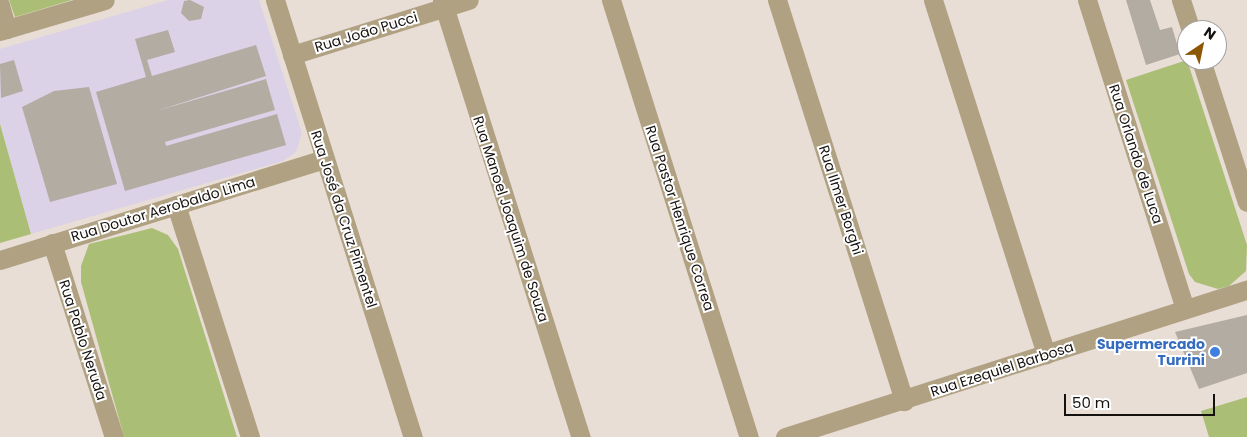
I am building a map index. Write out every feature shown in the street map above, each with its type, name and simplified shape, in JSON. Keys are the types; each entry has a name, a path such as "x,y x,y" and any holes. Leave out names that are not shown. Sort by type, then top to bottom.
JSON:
{"street":[{"path":"0,5 4,30 105,0"},
{"name":"Rua José da Cruz Pimentel","path":"275,0 413,437"},
{"name":"Rua João Pucci","path":"292,55 443,4 469,0"},
{"name":"Rua Pastor Henrique Correa","path":"611,0 749,437"},
{"name":"Rua Ilmer Borghi","path":"777,0 904,401"},
{"path":"934,0 1046,354"},
{"name":"Rua Orlando de Luca","path":"1087,0 1185,308"},
{"path":"1181,0 1188,20"},
{"name":"Rua Manoel Joaquim de Souza","path":"443,4 581,437"},
{"path":"1204,70 1247,202"},
{"name":"Rua Doutor Aerobaldo Lima","path":"0,260 325,159"},
{"path":"176,205 250,437"},
{"name":"Rua Pablo Neruda","path":"52,243 114,437"},
{"name":"Rua Ezequiel Barbosa","path":"785,437 904,401 1185,308 1247,290"}],"shaded area":[{"path":"168,0 259,0 302,133 296,152 283,161 31,234 0,124 0,49"}],"green space":[{"path":"9,0 72,0 15,17"},
{"path":"1177,63 1177,70 1190,70 1247,245 1246,271 1229,286 1218,289 1195,282 1189,274 1126,80"},
{"path":"0,124 31,234 0,243"},
{"path":"152,228 168,235 178,249 237,437 124,437 81,282 81,266 89,244"},
{"path":"1247,397 1247,437 1209,437 1201,411"}],"building":[{"path":"190,0 204,7 201,19 189,21 181,13 184,1"},
{"path":"1126,0 1150,0 1160,30 1172,27 1177,44 1177,55 1146,65"},
{"path":"168,30 175,52 147,60 152,76 256,45 266,76 156,111 266,79 275,110 165,142 166,146 277,114 286,145 125,191 96,92 146,77 135,39"},
{"path":"14,60 23,91 1,98 0,64"},
{"path":"89,87 117,184 50,202 22,107 54,91"},
{"name":"Supermercado Turrini","path":"1247,315 1247,373 1199,389 1175,332"}],"place":[{"name":"Supermercado Turrini","path":"1215,352"}]}
